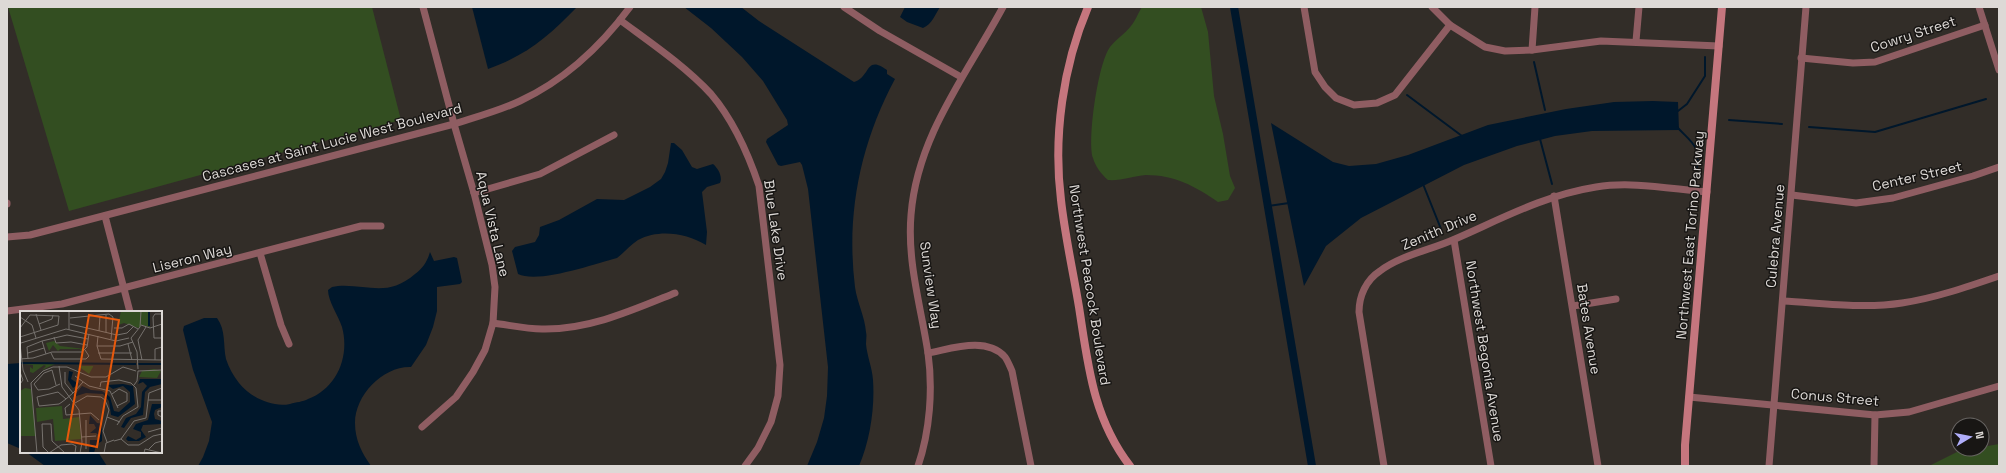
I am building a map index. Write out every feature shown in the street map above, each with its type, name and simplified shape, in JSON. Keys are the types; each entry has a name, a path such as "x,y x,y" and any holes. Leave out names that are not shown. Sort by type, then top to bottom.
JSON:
{"street":[{"name":"Aqua Vista Lane","path":"422,427 456,397 473,372 485,350 493,323 495,287 492,265 474,193 423,7"},
{"name":"Cascases at Saint Lucie West Boulevard","path":"7,237 30,235 454,124 519,101 551,84 578,64 605,39 630,7"},
{"path":"844,7 880,31 961,77"},
{"name":"Sunview Way","path":"918,466 928,424 930,385 928,353 911,251 911,215 916,183 926,150 940,115 1003,7"},
{"name":"Northwest Peacock Boulevard","path":"1088,7 1076,39 1065,82 1060,129 1060,199 1092,386 1103,421 1130,466"},
{"path":"1304,7 1315,72 1325,87 1336,98 1354,105 1377,103 1395,95 1450,25"},
{"path":"1432,7 1450,25 1485,47 1505,51 1532,50 1601,41 1636,41 1719,46"},
{"path":"1532,50 1535,7"},
{"path":"1636,41 1639,7"},
{"name":"Northwest East Torino Parkway","path":"1685,466 1685,445 1708,192 1722,7"},
{"name":"Culebra Avenue","path":"1769,466 1792,196 1801,58 1806,7"},
{"path":"1980,7 1999,70"},
{"name":"Blue Lake Drive","path":"620,20 674,60 710,94 725,113 741,140 759,186 780,365 778,396 771,422 758,448 745,466"},
{"name":"Cowry Street","path":"1801,58 1853,63 1875,62 1985,25"},
{"path":"474,193 540,174 614,135"},
{"name":"Center Street","path":"1792,196 1856,203 1893,198 1973,176 1999,167"},
{"name":"Zenith Drive","path":"1384,466 1359,312 1361,295 1368,282 1379,271 1416,254 1454,240 1520,209 1554,196 1597,187 1629,185 1708,192"},
{"name":"Bates Avenue","path":"1554,196 1598,466"},
{"path":"104,216 130,311"},
{"name":"Liseron Way","path":"7,311 62,304 360,226 381,226"},
{"name":"Northwest Begonia Avenue","path":"1454,240 1491,466"},
{"path":"260,253 281,325 289,344"},
{"path":"1783,300 1867,306 1901,303 1943,294 1999,276"},
{"path":"493,323 542,329 568,328 628,312 676,293"},
{"path":"1573,306 1616,299"},
{"path":"928,353 974,346 992,347 1006,358 1012,371 1031,466"},
{"name":"Conus Street","path":"1689,397 1875,415 1910,412 1999,386"},
{"path":"1874,466 1875,415"}],"green space":[{"path":"8,7 372,7 401,120 69,211"},
{"path":"1142,7 1201,7 1208,32 1214,96 1223,134 1230,176 1235,188 1228,200 1218,202 1184,182 1166,177 1146,175 1118,180 1108,180 1103,176 1094,161 1091,135 1101,69 1110,47 1131,26"},
{"path":"1999,444 1999,466 1929,466 1950,456 1950,457 1990,457 1990,446"}],"water":[{"path":"472,7 577,7 537,44 502,64 488,69"},
{"path":"684,7 741,7 759,21 854,82 863,76 871,65 875,64 887,70 887,74 895,79 873,129 858,180 854,207 853,260 855,287 865,326 866,344 872,375 873,390 869,435 859,466 807,466 817,442 824,418 827,396 828,367 808,189 802,165 800,162 781,166 778,165 766,142 767,139 788,125 787,120 763,81 742,57 711,28"},
{"path":"905,7 940,7 931,22 923,28 907,22 900,17"},
{"path":"1614,102 1678,102 1679,130 1592,131 1555,136 1517,146 1464,165 1361,218 1326,246 1304,286 1271,123 1333,162 1349,166 1376,164 1408,155 1488,125 1566,109"},
{"path":"671,143 674,143 682,150 692,167 697,169 713,164 717,168 720,175 720,183 707,187 702,192 707,232 706,245 681,235 655,234 638,240 617,258 552,275 539,277 518,274 512,251 515,247 535,242 539,235 540,227 559,220 597,199 624,200 650,187 661,179 665,172"},
{"path":"430,252 434,261 454,257 457,258 462,282 460,284 437,287 437,311 433,327 426,345 411,367 390,371 381,377 372,384 360,402 356,413 356,435 362,451 371,466 198,466 209,441 212,422 193,370 183,330 184,326 204,318 217,318 222,328 227,362 239,383 249,393 269,403 283,405 304,401 318,394 327,387 339,370 342,360 344,338 342,327 331,303 328,290 332,287 338,286 386,288 395,286 415,274 426,262"},
{"path":"20,363 20,449 7,443 7,364"},
{"path":"27,453 99,453 107,466 45,466"}],"waterway":[{"path":"1234,7 1312,466"},
{"path":"1678,111 1687,104 1705,76 1705,57"},
{"path":"1534,62 1545,110"},
{"path":"1407,95 1462,136"},
{"path":"1809,127 1875,132 1986,99"},
{"path":"1729,120 1782,124"},
{"path":"1677,127 1691,141 1696,149 1698,160 1697,168"},
{"path":"1540,139 1552,184"},
{"path":"1423,184 1441,229"},
{"path":"1268,206 1289,203"}]}
